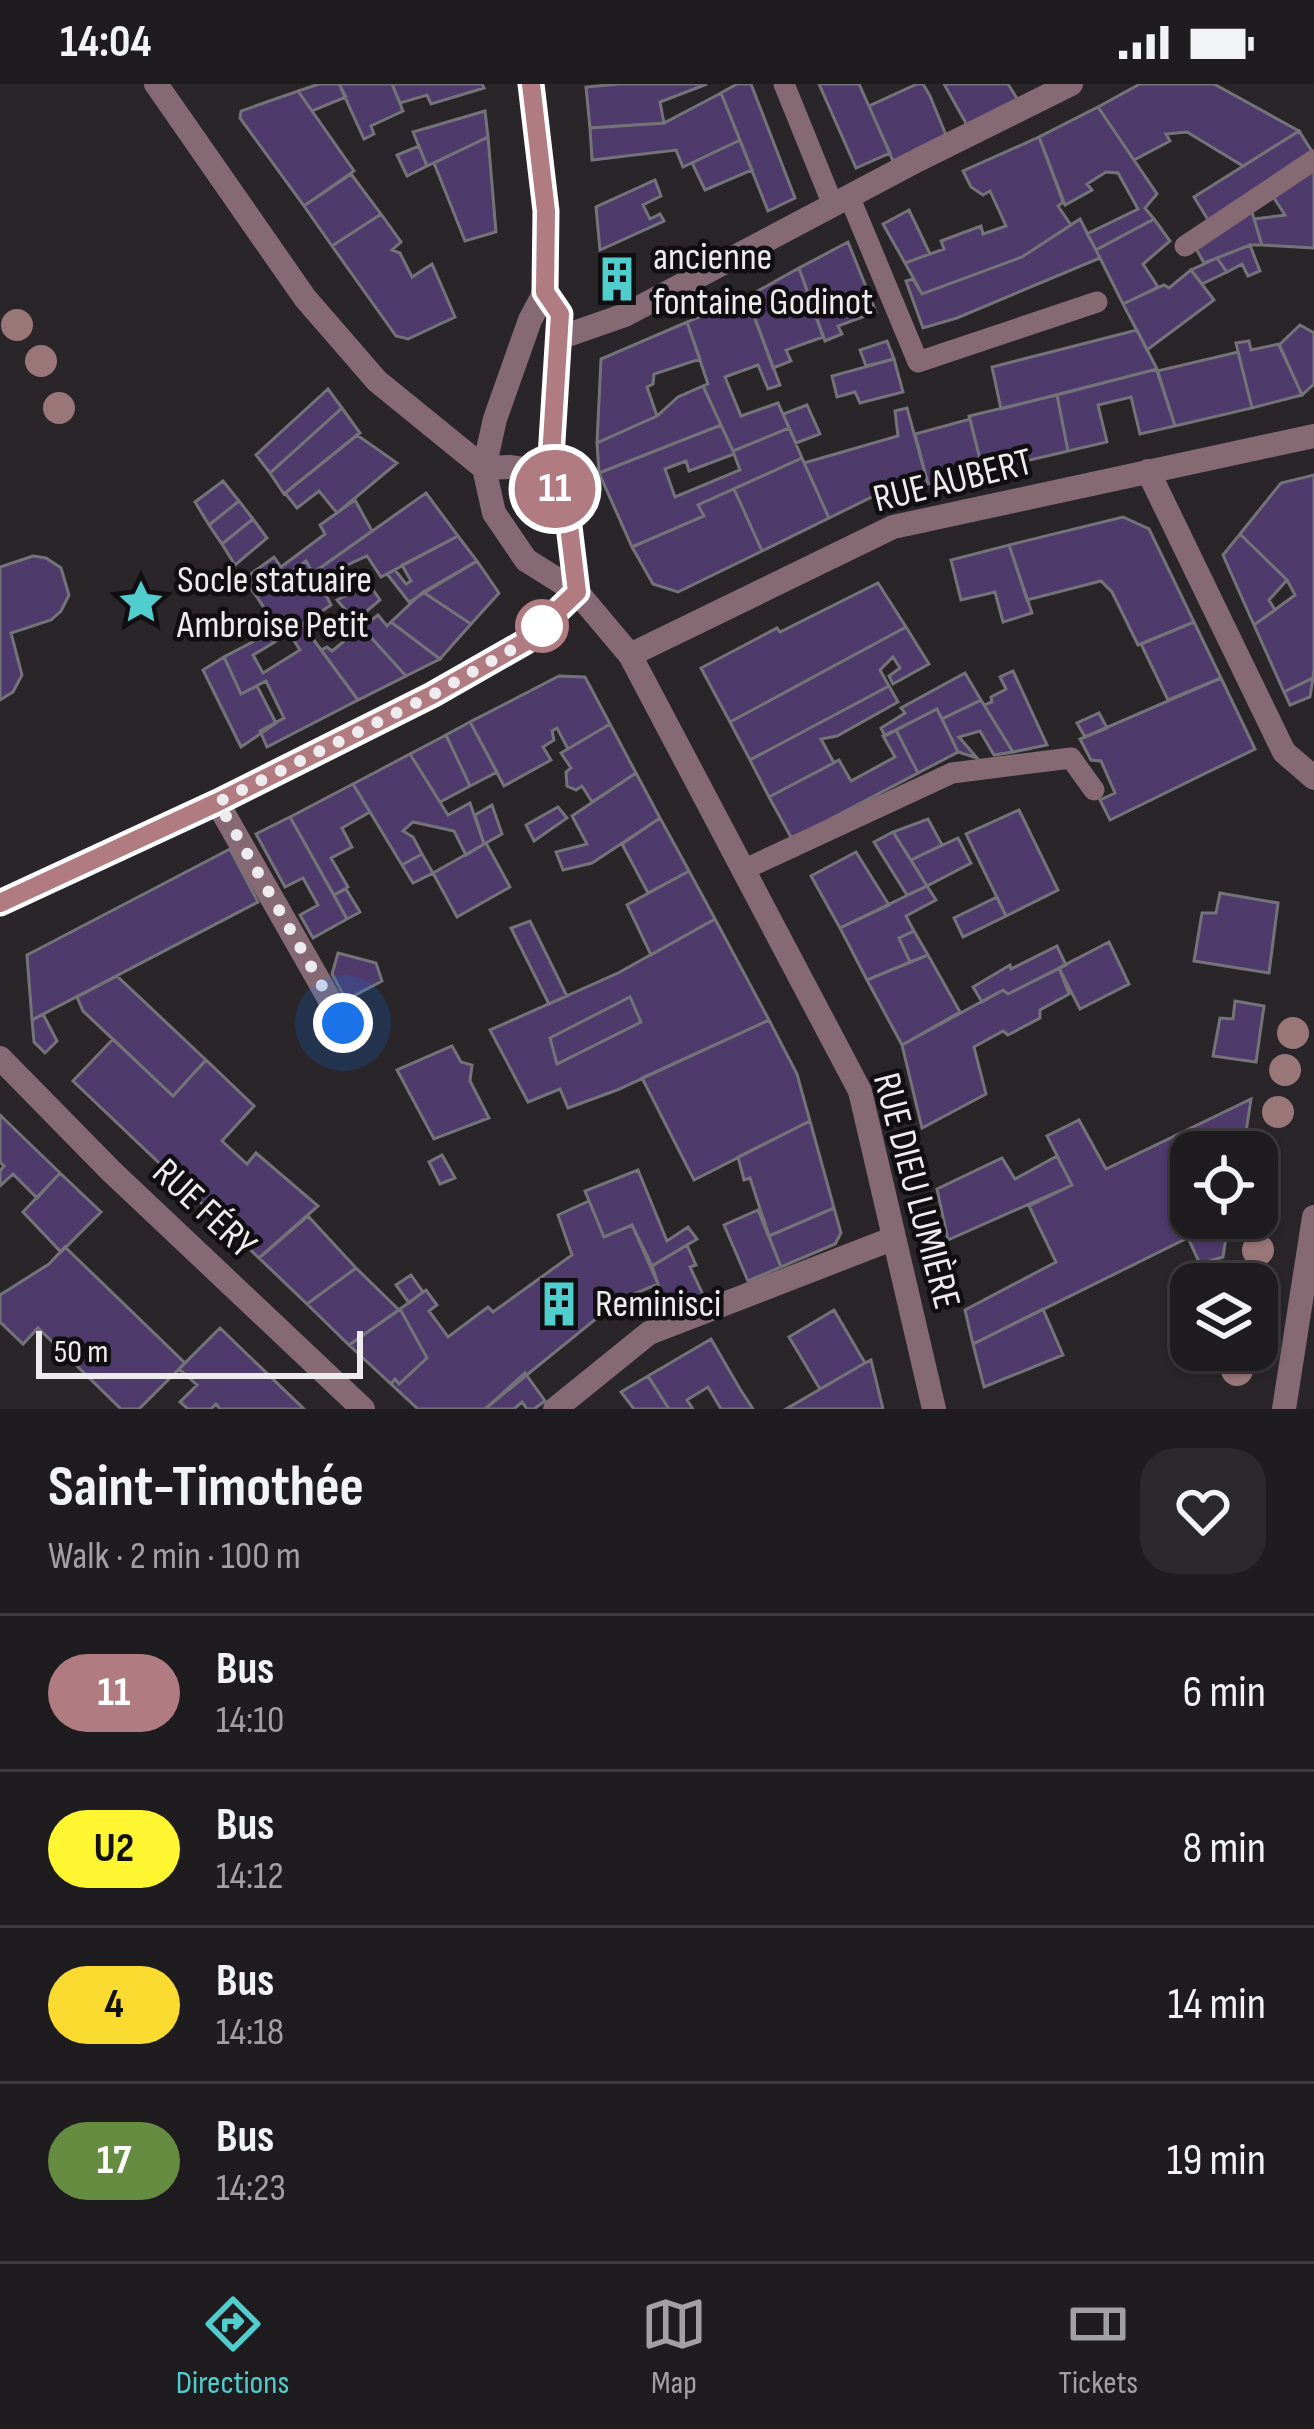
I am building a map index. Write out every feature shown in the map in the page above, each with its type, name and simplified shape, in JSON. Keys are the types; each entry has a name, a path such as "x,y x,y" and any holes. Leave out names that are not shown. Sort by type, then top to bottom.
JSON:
{"street":[{"path":"156,84 305,298 377,382 484,468 550,473"},
{"path":"484,468 508,376 545,292 546,211 532,84"},
{"path":"560,338 626,315 1071,84"},
{"path":"0,902 218,802 432,695 525,642 577,592 569,526 550,473 560,314 545,292"},
{"name":"RUE AUBERT","path":"630,655 893,527 1314,436"},
{"name":"RUE DIEU LUMIÈRE","path":"484,468 494,513 526,560 577,592 630,655 860,1091 934,1409"},
{"path":"1148,471 1284,752 1314,778"},
{"path":"218,802 343,1023"},
{"name":"RUE FÉRY","path":"0,1058 111,1171 363,1409"},
{"path":"1284,1409 1314,1217"},
{"path":"555,1409 649,1334 892,1239"}],"lane":[{"path":"784,84 917,362 1097,302"},
{"path":"1185,246 1314,160"},
{"path":"743,871 952,773 1071,758 1094,790"}],"building":[{"path":"339,84 346,97 312,111 298,91"},
{"path":"339,84 392,84 403,111 371,126 374,134 364,139"},
{"path":"392,84 482,84 484,88 431,104 427,95 400,103"},
{"path":"707,84 660,102 664,123 590,128 586,87"},
{"path":"737,84 751,84 795,198 768,211 721,93"},
{"path":"819,84 859,84 890,153 856,168"},
{"path":"923,84 930,96 946,135 893,161 869,106"},
{"path":"944,84 1008,84 1018,100 967,125"},
{"path":"1140,84 1214,84 1299,131 1243,166 1187,132 1166,134 1170,141 1134,160 1098,107"},
{"path":"298,91 354,171 304,206 240,118 241,111"},
{"path":"721,93 740,140 683,167 676,150 592,160 590,128 664,123"},
{"path":"1098,107 1157,194 1145,208 1154,219 1096,250 1087,234 1138,209 1118,173 1106,172 1087,184 1092,190 1065,205 1039,137"},
{"path":"485,111 488,137 427,166 413,132"},
{"path":"1299,131 1313,153 1210,223 1194,197"},
{"path":"488,137 496,232 465,241 434,163"},
{"path":"1039,137 1063,202 1058,206 1071,225 1022,257 922,294 905,263 944,249 941,241 981,226 983,234 1006,226 990,191 983,195 971,187 963,171"},
{"path":"740,140 752,170 705,190 692,163"},
{"path":"419,146 427,166 407,176 397,155"},
{"path":"1314,169 1314,248 1262,245 1254,219 1285,215 1272,195"},
{"path":"351,174 381,214 332,246 304,206"},
{"path":"655,180 661,196 643,205 650,219 660,214 664,221 600,250 596,207"},
{"path":"1251,209 1262,245 1204,263 1194,245"},
{"path":"909,210 930,254 905,263 883,224"},
{"path":"381,214 401,242 392,250 400,253 412,277 432,264 455,317 408,339 396,336 332,246"},
{"path":"1080,219 1100,258 923,328 906,281 913,279 922,294 1022,257"},
{"path":"1154,219 1170,241 1143,264 1158,287 1123,304 1096,250"},
{"path":"848,242 876,312 838,326 842,334 825,341 799,268"},
{"path":"1250,245 1260,271 1248,276 1242,264 1227,272 1217,258"},
{"path":"1217,258 1227,272 1202,284 1191,270"},
{"name":"ancienne fontaine Godinot","path":"623,265 634,287 614,297 603,276"},
{"path":"799,268 823,337 786,350 791,361 773,368 747,297"},
{"path":"1191,270 1214,300 1147,350 1123,304 1164,285 1169,288"},
{"path":"747,297 780,385 768,389 758,365 725,377 741,416 778,403 789,428 733,451 703,386 708,384 687,322"},
{"path":"687,322 700,359 654,374 653,384 647,387 657,416 597,443 601,359"},
{"path":"1300,325 1314,333 1314,384 1302,395 1279,345"},
{"path":"1137,330 1157,369 1001,409 992,367"},
{"path":"887,341 894,359 866,366 860,350"},
{"path":"1249,341 1251,350 1279,344 1302,395 1252,408 1236,343"},
{"path":"1238,352 1252,408 1175,426 1157,371"},
{"path":"894,359 903,392 860,403 855,392 837,397 832,376"},
{"path":"1157,369 1175,426 1140,434 1131,397 1098,405 1107,442 1068,451 1057,395"},
{"path":"703,386 721,425 599,473 597,443 657,416 678,397"},
{"path":"328,389 342,408 270,473 256,455"},
{"path":"1057,395 1068,451 983,471 969,416"},
{"path":"807,405 820,434 796,443 783,414"},
{"path":"342,408 360,433 284,494 270,473"},
{"path":"907,408 928,484 872,497 829,518 804,463 898,436 895,411"},
{"path":"970,419 983,471 928,484 915,434"},
{"path":"721,425 733,451 789,428 802,458 698,505 704,516 632,547 599,473","holes":["734,454 740,470 675,497 665,469 686,461 689,471"]},
{"path":"357,435 397,463 337,513 319,491 297,508 285,493"},
{"path":"802,458 829,518 762,551 734,489"},
{"path":"1314,475 1313,678 1284,692 1254,625 1295,595 1287,580 1240,534 1281,483"},
{"path":"223,481 239,501 209,525 195,502"},
{"path":"734,489 762,551 678,592 653,584 632,547 704,516 698,505"},
{"path":"426,493 458,536 381,577 367,556 334,571 319,581 331,605 283,637 257,597 306,561 313,573"},
{"path":"355,500 372,531 313,573 306,561 257,597 244,579 274,557 281,567 325,534 320,525"},
{"path":"239,501 253,519 222,544 209,525"},
{"path":"1123,517 1149,529 1194,622 1138,645 1112,592 1101,581 1027,600 1009,545"},
{"path":"253,519 267,538 235,565 222,544"},
{"path":"1240,534 1287,580 1269,600 1275,610 1254,625 1223,555"},
{"path":"458,536 477,561 409,602 387,574 395,570 406,584 411,581 402,565"},
{"path":"1009,545 1032,613 1003,622 995,592 961,600 951,560"},
{"path":"33,556 61,568 69,595 51,620 11,633 22,675 13,692 0,700 0,567"},
{"path":"477,561 499,593 471,624 423,592"},
{"path":"878,583 906,627 730,722 701,668"},
{"path":"369,584 380,600 355,621 337,600"},
{"path":"423,592 471,624 440,659 391,622"},
{"path":"345,609 406,676 358,700 321,650 332,651 347,639 334,618"},
{"path":"378,615 387,626 391,622 440,659 406,676 358,623"},
{"path":"1194,622 1221,678 1168,700 1141,644"},
{"path":"302,624 358,700 267,747 260,731 284,718 266,681 241,694 224,657 277,629 283,637 253,655 263,673 300,650 289,633"},
{"path":"906,627 929,664 893,684 889,676 900,668 893,657 880,670 889,686 750,760 730,722"},
{"path":"224,657 241,694 257,686 276,723 241,747 203,670"},
{"path":"1013,671 1047,745 1013,752 984,705 1006,689 1000,677"},
{"path":"965,673 981,700 942,719 937,709 885,736 881,728 905,713 901,708"},
{"path":"559,676 585,677 610,724 568,749 557,728 552,731 554,740 543,747 551,760 504,786 470,722"},
{"path":"1221,678 1255,749 1110,820 1100,800 1115,793 1101,761 1091,760 1080,739"},
{"path":"1313,678 1310,697 1290,705 1284,692"},
{"path":"889,686 898,702 837,736 821,739 834,763 769,797 750,760"},
{"path":"981,700 1013,752 994,755 980,731 959,737 977,758 958,752 942,719"},
{"path":"937,709 958,752 918,773 896,730"},
{"path":"1099,713 1107,728 1085,737 1077,723"},
{"path":"470,722 497,772 470,786 446,735"},
{"path":"610,724 636,773 592,802 582,786 576,790 567,786 566,772 571,768 561,753"},
{"path":"896,730 918,773 792,839 769,797 839,760 851,781 895,757 883,736"},
{"path":"446,735 470,786 440,802 410,754"},
{"path":"410,754 448,815 470,803 484,844 466,855 454,831 413,822 403,831 413,837 422,854 402,865 353,784"},
{"path":"636,773 660,818 592,863 563,870 556,852 587,844 572,816"},
{"path":"353,784 370,812 342,828 352,847 331,858 348,887 334,895 290,817"},
{"path":"492,805 502,834 484,844 475,815"},
{"path":"558,807 567,818 534,841 526,825"},
{"path":"1019,810 1058,890 1006,916 966,834"},
{"path":"290,817 347,919 313,938 300,915 318,905 303,878 285,887 256,834"},
{"path":"660,818 689,871 648,893 622,844"},
{"path":"928,819 942,845 911,860 893,832"},
{"path":"893,832 927,886 907,895 874,842"},
{"path":"958,838 971,863 927,886 911,860"},
{"path":"486,843 510,887 457,917 433,873"},
{"path":"230,849 258,902 32,1020 27,955"},
{"path":"856,852 889,905 840,928 811,876"},
{"path":"422,854 433,873 413,883 402,865"},
{"path":"689,871 715,919 651,955 627,905"},
{"path":"927,886 936,900 906,916 914,931 899,938 910,962 867,980 840,928"},
{"path":"346,889 360,912 347,919 334,895"},
{"path":"1220,893 1278,903 1269,973 1194,961 1202,913 1216,913"},
{"path":"997,897 1006,916 963,937 954,918"},
{"path":"715,919 769,1020 568,1108 560,1089 528,1102 490,1030 618,973","holes":["630,997 641,1022 557,1064 550,1038"]},
{"path":"530,921 567,996 549,1004 511,928"},
{"path":"914,931 928,955 910,962 899,938"},
{"path":"1109,942 1129,984 1080,1009 1059,968"},
{"path":"1057,946 1066,965 982,1002 973,987"},
{"path":"338,953 376,963 382,981 346,1000 332,974"},
{"path":"928,955 960,1012 902,1045 867,980"},
{"path":"1059,968 1069,994 1040,1010 1040,1018 974,1047 986,1094 922,1128 902,1045 1003,990 1008,994"},
{"path":"117,976 206,1060 173,1096 83,1011 77,997"},
{"path":"630,997 641,1022 557,1064 550,1038"},
{"path":"1235,1001 1264,1006 1256,1062 1213,1056 1220,1018 1233,1019"},
{"path":"43,1014 57,1041 45,1053 34,1042 32,1020"},
{"path":"769,1020 797,1074 810,1121 694,1180 642,1078"},
{"path":"113,1039 173,1096 206,1060 254,1106 222,1141 247,1164 256,1153 318,1206 259,1258 73,1081"},
{"path":"452,1046 461,1062 472,1065 470,1081 489,1118 434,1139 397,1070"},
{"path":"1251,1099 1246,1131 1185,1131"},
{"path":"0,1115 60,1173 37,1198 13,1174 0,1186 4,1166 0,1162"},
{"path":"1079,1120 1106,1169 1170,1138 1170,1239 1186,1239 973,1344 965,1310 1056,1262 1029,1206 1072,1185 1047,1136"},
{"path":"810,1121 834,1208 769,1236 738,1157"},
{"path":"442,1155 455,1178 440,1184 429,1162"},
{"path":"1057,1156 1072,1185 948,1240 937,1189 1002,1158 1015,1179"},
{"path":"638,1170 667,1241 688,1227 697,1239 652,1266 632,1225 604,1237 585,1191"},
{"path":"60,1173 101,1212 61,1252 23,1212"},
{"name":"Reminisci","path":"589,1201 604,1237 632,1225 658,1284 619,1300 485,1409 418,1409 391,1384 395,1379 399,1384 427,1358 400,1309 426,1290 437,1305 429,1311 448,1337 488,1307 493,1312 572,1255 558,1215"},
{"path":"834,1208 841,1233 835,1244 781,1267 769,1236"},
{"path":"758,1210 781,1267 748,1281 724,1225"},
{"path":"308,1216 356,1268 307,1304 259,1258"},
{"path":"1188,1239 1226,1239 1223,1257 1200,1263"},
{"path":"687,1245 696,1265 690,1267 705,1299 668,1314 652,1266"},
{"path":"65,1247 185,1363 139,1409 121,1409 38,1328 23,1344 0,1322 0,1295 49,1264"},
{"path":"356,1268 399,1310 349,1345 307,1304"},
{"path":"411,1275 423,1292 409,1303 396,1285"},
{"path":"400,1309 427,1358 399,1384 395,1379 391,1384 349,1345"},
{"path":"1043,1309 1063,1355 984,1387 973,1344"},
{"path":"834,1310 865,1363 820,1389 789,1337"},
{"path":"220,1328 304,1409 220,1409 216,1404 211,1409 188,1409 180,1402 197,1385 179,1369"},
{"path":"711,1339 753,1409 721,1409 708,1387 687,1400 693,1409 669,1409 648,1376"},
{"path":"871,1360 883,1409 786,1409 865,1363"},
{"path":"525,1373 545,1401 534,1409 522,1402 514,1409 485,1409"},
{"path":"648,1376 669,1409 634,1409 621,1392"}],"bus line":[{"name":"11","path":"0,903 432,695 525,642 577,592 569,526 550,473 560,314 545,292 546,211 531,84"}],"place":[{"name":"ancienne fontaine Godinot","path":"617,279"},
{"name":"Socle statuaire Ambroise Petit","path":"141,602"},
{"name":"Reminisci","path":"559,1304"}],"route":[{"path":"343,1023 218,802 432,695 525,642 551,617 542,626"}]}
